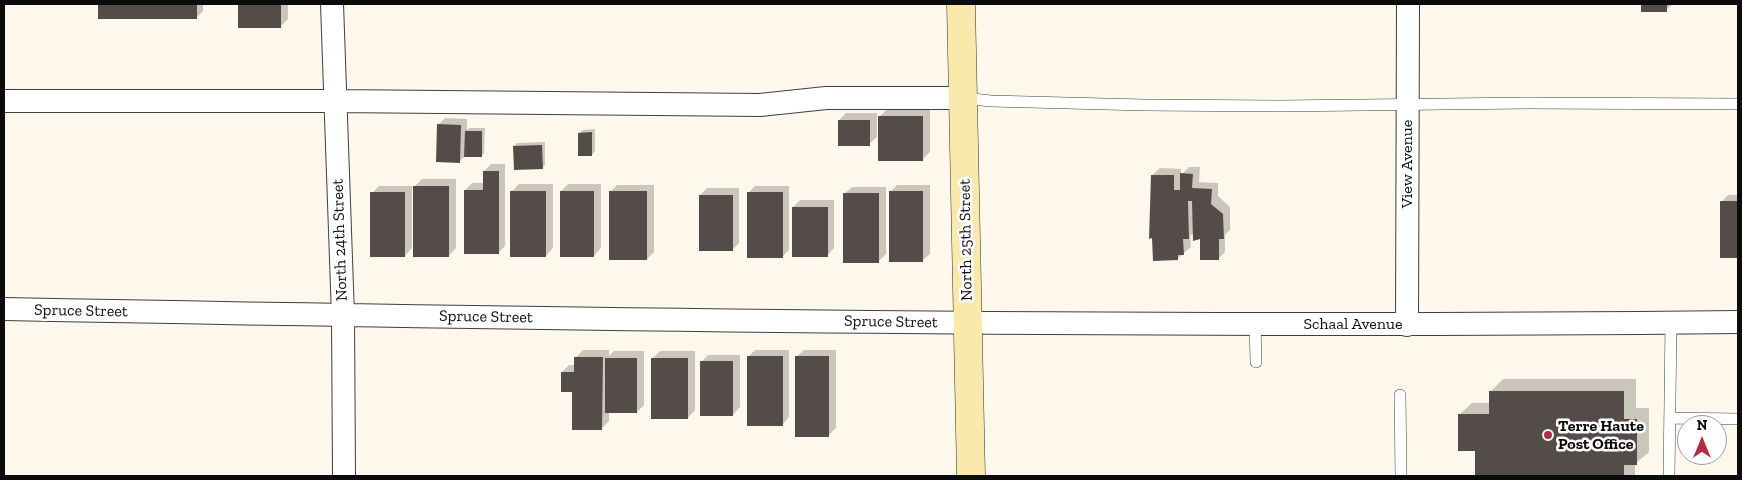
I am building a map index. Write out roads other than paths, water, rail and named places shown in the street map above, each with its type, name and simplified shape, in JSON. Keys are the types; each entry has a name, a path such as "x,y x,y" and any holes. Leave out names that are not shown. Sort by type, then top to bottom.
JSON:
{"street":[{"name":"North 24th Street","path":"332,4 343,316 344,476"},
{"name":"North 25th Street","path":"961,4 971,476"},
{"name":"View Avenue","path":"1407,325 1408,4"},
{"path":"4,101 760,104 826,98 964,98"},
{"name":"Spruce Street","path":"4,309 343,316 968,322"},
{"name":"Schaal Avenue","path":"968,322 1407,325 1738,322"}],"lane":[{"path":"964,98 991,101 1144,105 1738,104"},
{"path":"1669,476 1671,322"},
{"path":"1255,324 1256,362"},
{"path":"1400,395 1401,476"},
{"path":"1670,418 1738,419"}],"place":[{"name":"Terre Haute Post Office","path":"1548,435"}]}
